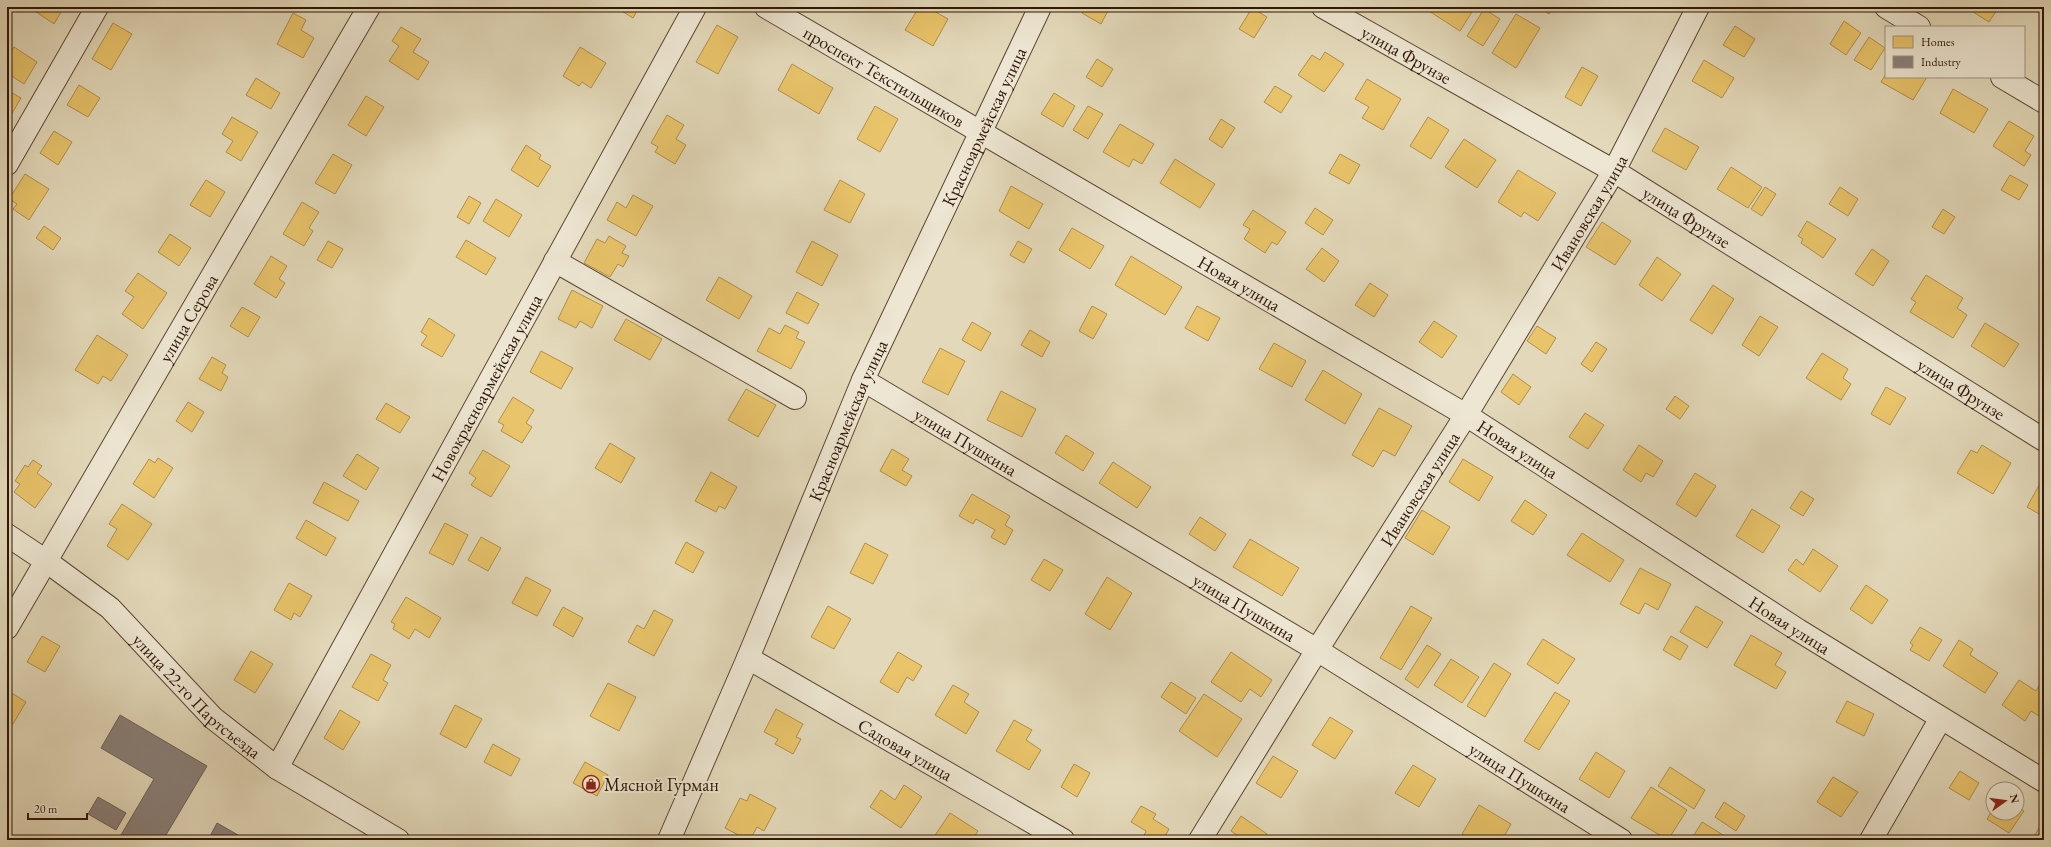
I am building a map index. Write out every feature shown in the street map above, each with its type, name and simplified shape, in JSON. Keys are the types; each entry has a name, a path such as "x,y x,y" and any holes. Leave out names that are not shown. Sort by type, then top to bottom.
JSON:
{"street":[{"path":"7,164 97,7"},
{"name":"улица Серова","path":"7,628 368,7"},
{"name":"Новокрасноармейская улица","path":"277,768 695,7"},
{"name":"проспект Текстильщиков","path":"766,7 981,134"},
{"name":"Красноармейская улица","path":"668,840 748,658 863,380 1040,7"},
{"name":"улица Фрунзе","path":"1322,7 1614,171 2044,440"},
{"name":"Ивановская улица","path":"1200,840 1317,650 1466,415 1614,171 1698,7"},
{"path":"1886,7 1917,26"},
{"path":"2004,78 2044,102"},
{"name":"Новая улица","path":"981,134 1466,415 1798,630 2044,781"},
{"path":"555,262 795,398"},
{"name":"улица Пушкина","path":"863,380 1317,650 1621,840"},
{"name":"улица 22-го Партсъезда","path":"7,535 46,561 110,608 213,718 277,768 398,840"},
{"name":"Садовая улица","path":"748,658 1063,840"},
{"path":"1871,840 1941,718"}],"building: Homes":[{"path":"29,7 64,7 54,24"},
{"path":"615,7 639,7 633,18"},
{"path":"919,7 927,7 948,19 933,46 905,30"},
{"path":"1086,7 1110,7 1101,24 1082,13"},
{"path":"1432,7 1464,7 1472,12 1460,31 1429,11"},
{"path":"1537,7 1554,7 1549,14"},
{"path":"1965,7 1999,7 1989,22"},
{"path":"1252,8 1267,17 1254,38 1239,29"},
{"path":"1484,9 1500,19 1483,46 1467,36"},
{"path":"293,13 306,20 301,30 314,38 303,58 277,44"},
{"path":"1516,14 1540,28 1516,68 1492,53"},
{"path":"1844,21 1861,33 1846,55 1830,44"},
{"path":"113,23 132,34 111,70 92,59"},
{"path":"717,25 738,37 718,74 696,62"},
{"path":"1735,26 1755,39 1744,57 1723,45"},
{"path":"401,27 421,39 413,52 429,62 418,80 389,61 399,46 392,41"},
{"path":"1869,37 1885,48 1871,70 1854,60"},
{"path":"14,47 37,62 24,84 7,73 7,58"},
{"path":"580,47 606,63 591,88 582,82 579,86 563,76"},
{"path":"1325,52 1344,64 1324,92 1298,75 1312,55 1320,60"},
{"path":"1097,59 1113,69 1102,87 1086,77"},
{"path":"1704,60 1734,78 1722,98 1692,81"},
{"path":"792,64 833,88 819,114 778,90"},
{"path":"1582,67 1598,76 1581,106 1565,97"},
{"path":"1885,76 1885,78 1926,78 1913,100 1881,82"},
{"path":"256,78 280,93 271,109 246,95"},
{"path":"1367,79 1401,99 1383,130 1362,118 1369,107 1355,99"},
{"path":"79,85 100,98 88,117 67,105"},
{"path":"1275,86 1292,96 1281,113 1264,102"},
{"path":"1953,89 1988,109 1974,133 1940,113"},
{"path":"7,90 21,98 7,122"},
{"path":"1054,93 1075,106 1063,127 1041,114"},
{"path":"366,96 384,107 366,136 348,125"},
{"path":"875,106 898,119 880,152 857,139"},
{"path":"1088,106 1103,114 1088,139 1073,130"},
{"path":"667,115 684,125 676,139 686,145 675,164 655,152 658,147 651,143"},
{"path":"232,117 258,132 241,161 226,152 233,141 222,134"},
{"path":"1428,117 1449,130 1431,159 1410,146"},
{"path":"1221,119 1235,128 1222,148 1209,139"},
{"path":"2009,121 2034,136 2025,151 2031,155 2024,166 1993,146"},
{"path":"1120,124 1154,144 1142,164 1133,159 1129,167 1103,152"},
{"path":"1665,128 1699,147 1686,170 1652,151"},
{"path":"54,131 72,142 58,165 40,153"},
{"path":"1464,139 1496,160 1477,188 1445,167"},
{"path":"526,145 541,155 539,159 551,166 538,187 511,170"},
{"path":"333,154 352,165 335,194 315,183"},
{"path":"1340,154 1360,165 1349,184 1329,173"},
{"path":"1175,159 1215,184 1200,208 1160,183"},
{"path":"1731,167 1762,187 1748,208 1717,189"},
{"path":"1518,170 1556,193 1538,221 1524,212 1521,217 1498,202"},
{"path":"25,174 49,189 29,220 13,209 17,204 9,199"},
{"path":"2010,175 2028,185 2019,200 2001,190"},
{"path":"206,180 225,192 210,217 190,205"},
{"path":"840,180 865,194 850,223 824,210"},
{"path":"1011,186 1043,204 1029,229 999,211"},
{"path":"1765,187 1776,194 1762,216 1751,209"},
{"path":"1840,187 1858,199 1848,216 1829,204"},
{"path":"633,195 653,206 636,236 607,220 617,202 626,208"},
{"path":"469,196 481,203 469,224 457,217"},
{"path":"496,199 522,215 509,237 483,221"},
{"path":"302,202 319,212 309,228 313,231 304,246 283,234"},
{"path":"1315,208 1333,220 1323,235 1305,223"},
{"path":"1943,209 1955,217 1944,234 1932,227"},
{"path":"1253,210 1286,232 1277,245 1272,242 1265,253 1244,239 1250,229 1243,225"},
{"path":"1807,221 1836,239 1823,258 1801,243 1803,239 1798,236"},
{"path":"1602,222 1631,241 1615,265 1586,247"},
{"path":"44,226 61,238 53,250 36,238"},
{"path":"1072,228 1104,246 1090,269 1059,250"},
{"path":"170,234 191,248 179,266 158,252"},
{"path":"609,236 626,246 622,253 629,256 623,267 618,264 610,277 584,263 597,239 605,243"},
{"path":"466,240 496,258 486,275 456,257"},
{"path":"328,241 343,249 332,268 317,260"},
{"path":"812,241 838,255 822,286 796,272"},
{"path":"1018,241 1032,249 1024,263 1010,255"},
{"path":"1322,248 1339,261 1324,282 1306,269"},
{"path":"1872,249 1889,261 1873,286 1855,274"},
{"path":"271,256 287,266 279,279 285,283 276,298 254,284"},
{"path":"1131,256 1182,287 1165,315 1115,285"},
{"path":"1657,257 1681,274 1662,301 1639,285"},
{"path":"138,273 167,293 143,329 122,314 134,297 125,291"},
{"path":"1926,275 1963,298 1957,308 1967,315 1953,338 1910,312 1916,302 1911,299"},
{"path":"719,277 752,296 739,319 706,300"},
{"path":"1370,283 1388,295 1374,317 1355,305"},
{"path":"1713,285 1734,299 1712,334 1690,320"},
{"path":"572,290 603,306 592,328 580,321 576,328 558,319"},
{"path":"797,292 819,304 808,324 786,313"},
{"path":"1092,306 1107,314 1093,339 1079,331"},
{"path":"1197,306 1220,318 1208,341 1185,328"},
{"path":"242,307 260,317 248,337 230,326"},
{"path":"1760,316 1778,327 1759,356 1742,345"},
{"path":"429,318 455,335 442,357 421,345 427,336 421,332"},
{"path":"626,319 662,339 650,360 614,340"},
{"path":"1434,321 1457,336 1442,358 1419,342"},
{"path":"972,322 991,333 981,351 962,340"},
{"path":"1985,323 2019,344 2004,367 1971,346"},
{"path":"785,325 799,332 796,338 805,342 791,369 757,351 769,328 780,334"},
{"path":"1537,326 1556,338 1546,354 1527,341"},
{"path":"1030,330 1050,342 1042,357 1021,345"},
{"path":"97,335 128,355 111,381 103,376 98,384 75,370"},
{"path":"1596,342 1607,349 1592,372 1581,364"},
{"path":"1274,343 1306,361 1292,387 1259,369"},
{"path":"940,348 965,361 948,395 922,382"},
{"path":"541,351 573,368 561,389 530,372"},
{"path":"1822,353 1848,369 1843,378 1851,384 1841,400 1806,378"},
{"path":"212,357 226,365 222,373 228,377 221,391 199,379"},
{"path":"1323,370 1362,394 1345,424 1305,400"},
{"path":"1513,374 1531,387 1519,405 1501,392"},
{"path":"1886,387 1906,398 1890,425 1871,414"},
{"path":"746,389 776,405 758,437 728,420"},
{"path":"1001,391 1036,409 1022,437 987,420"},
{"path":"1675,396 1689,406 1680,419 1666,409"},
{"path":"513,397 534,410 526,423 532,427 522,443 501,431 504,425 498,422"},
{"path":"188,402 204,412 192,432 176,421"},
{"path":"386,403 410,417 400,433 376,419"},
{"path":"1379,408 1412,426 1395,456 1383,450 1373,467 1352,455"},
{"path":"1585,413 1604,425 1588,449 1569,437"},
{"path":"1066,435 1094,453 1083,471 1055,453"},
{"path":"610,443 635,458 621,483 595,468"},
{"path":"1639,445 1663,461 1653,477 1646,473 1641,482 1623,470"},
{"path":"1982,445 2011,463 1993,494 1957,473 1971,450 1977,453"},
{"path":"892,449 909,459 902,470 912,476 906,486 880,471"},
{"path":"483,450 510,466 491,497 471,485 476,478 469,473"},
{"path":"357,454 379,468 366,490 343,476"},
{"path":"158,458 173,468 154,498 133,484 149,459 155,463"},
{"path":"1463,459 1493,477 1479,501 1449,482"},
{"path":"33,460 42,466 37,473 52,484 35,508 14,492 20,484 15,481 25,465 28,467"},
{"path":"1113,462 1151,487 1137,508 1099,483"},
{"path":"711,472 737,487 725,509 719,506 716,512 695,501"},
{"path":"1695,473 1716,486 1696,517 1676,504"},
{"path":"2042,480 2044,481 2044,517 2027,507"},
{"path":"324,482 359,501 348,521 313,503"},
{"path":"1801,491 1814,499 1803,516 1790,508"},
{"path":"972,494 1010,516 1005,525 1013,530 1005,545 991,537 995,530 976,519 973,524 959,516"},
{"path":"1525,500 1547,515 1533,535 1511,521"},
{"path":"122,504 152,524 128,560 107,546 117,529 109,524"},
{"path":"1752,509 1780,526 1763,553 1736,536"},
{"path":"1422,510 1450,527 1433,555 1405,538"},
{"path":"1200,517 1226,534 1215,551 1189,534"},
{"path":"306,520 336,538 326,556 296,538"},
{"path":"445,523 468,535 453,565 429,553"},
{"path":"1582,533 1624,560 1610,582 1567,555"},
{"path":"481,537 501,548 488,571 468,560"},
{"path":"1250,539 1299,568 1282,596 1233,567"},
{"path":"686,542 704,552 693,573 675,563"},
{"path":"865,543 888,555 873,584 850,573"},
{"path":"1813,549 1838,566 1820,592 1788,570 1796,559 1803,565"},
{"path":"1044,559 1063,570 1050,591 1031,580"},
{"path":"1640,568 1671,584 1658,610 1645,603 1639,614 1620,604"},
{"path":"526,577 551,590 537,616 512,603"},
{"path":"1107,577 1132,593 1110,630 1085,614"},
{"path":"289,583 312,596 300,617 294,613 291,620 274,610"},
{"path":"1866,585 1888,600 1872,624 1850,609"},
{"path":"406,597 441,618 429,638 415,629 409,639 393,629 395,624 391,622"},
{"path":"828,606 851,619 834,649 811,637"},
{"path":"1411,606 1432,618 1401,670 1380,658"},
{"path":"1696,606 1723,622 1707,648 1680,632"},
{"path":"563,607 583,618 573,637 553,625"},
{"path":"654,610 673,620 654,656 628,642 637,625 644,629"},
{"path":"1920,627 1942,640 1929,661 1910,650 1913,645 1910,643"},
{"path":"1751,635 1782,653 1775,665 1786,672 1776,689 1734,665"},
{"path":"42,636 60,646 45,672 27,662"},
{"path":"1671,636 1688,646 1680,660 1663,650"},
{"path":"1543,639 1575,659 1558,684 1527,664"},
{"path":"1959,640 1973,649 1970,655 1998,673 1985,693 1943,666"},
{"path":"1427,645 1441,654 1418,688 1405,679"},
{"path":"251,651 273,664 255,693 234,680"},
{"path":"898,652 922,666 913,681 907,677 898,693 880,682"},
{"path":"1231,652 1272,680 1261,697 1250,689 1241,702 1211,682"},
{"path":"371,654 391,665 383,680 388,683 378,701 352,687"},
{"path":"1451,659 1479,677 1462,703 1434,685"},
{"path":"1494,663 1511,674 1485,717 1467,706"},
{"path":"2019,680 2036,691 2041,682 2044,684 2044,709 2039,716 2031,711 2025,721 2002,705"},
{"path":"1171,682 1196,698 1186,714 1161,697"},
{"path":"608,683 636,697 619,731 590,716"},
{"path":"953,685 969,694 964,702 979,712 966,734 935,715"},
{"path":"10,692 26,702 13,724 7,720 7,697"},
{"path":"1555,692 1570,701 1539,750 1524,741"},
{"path":"1204,694 1242,719 1217,757 1179,731"},
{"path":"1847,701 1874,714 1864,736 1836,722"},
{"path":"455,705 482,719 466,748 440,734"},
{"path":"776,709 803,724 796,737 801,739 793,754 775,744 778,739 764,732"},
{"path":"340,710 360,722 343,750 324,738"},
{"path":"1330,717 1353,731 1335,759 1312,745"},
{"path":"1014,720 1032,730 1026,740 1041,750 1029,770 996,751"},
{"path":"493,744 520,759 511,776 484,762"},
{"path":"1596,752 1625,771 1609,798 1579,779"},
{"path":"1273,756 1298,771 1281,798 1256,783"},
{"path":"585,762 608,775 597,796 573,783"},
{"path":"1074,764 1090,773 1077,797 1061,787"},
{"path":"1413,765 1436,779 1419,807 1395,793"},
{"path":"1670,767 1705,790 1694,809 1658,786"},
{"path":"1960,771 1979,783 1969,800 1949,788"},
{"path":"1833,777 1858,792 1841,817 1817,802"},
{"path":"904,785 922,797 901,828 870,807 881,790 895,800"},
{"path":"1651,787 1687,810 1668,840 1631,818"},
{"path":"750,794 776,808 764,831 757,827 750,840 748,840 725,828 740,798 747,801"},
{"path":"1724,802 1745,816 1736,831 1715,817"},
{"path":"1479,805 1511,824 1502,840 1473,840 1462,834"},
{"path":"1141,806 1156,814 1153,819 1169,829 1163,840 1142,840 1146,831 1131,822"},
{"path":"950,813 978,831 972,840 939,840 934,837"},
{"path":"1241,816 1267,834 1262,840 1244,840 1231,831"},
{"path":"1990,821 2017,821 2009,833"},
{"path":"1702,822 1728,838 1726,840 1691,840"},
{"path":"2042,823 2044,825 2044,840 2032,840"}],"building: Industry":[{"path":"120,715 207,766 163,840 118,840 154,779 101,748"},
{"path":"98,797 126,813 116,830 88,814"},
{"path":"217,823 245,839 245,840 208,840"}],"place":[{"name":"Мясной Гурман","path":"591,784"}]}
